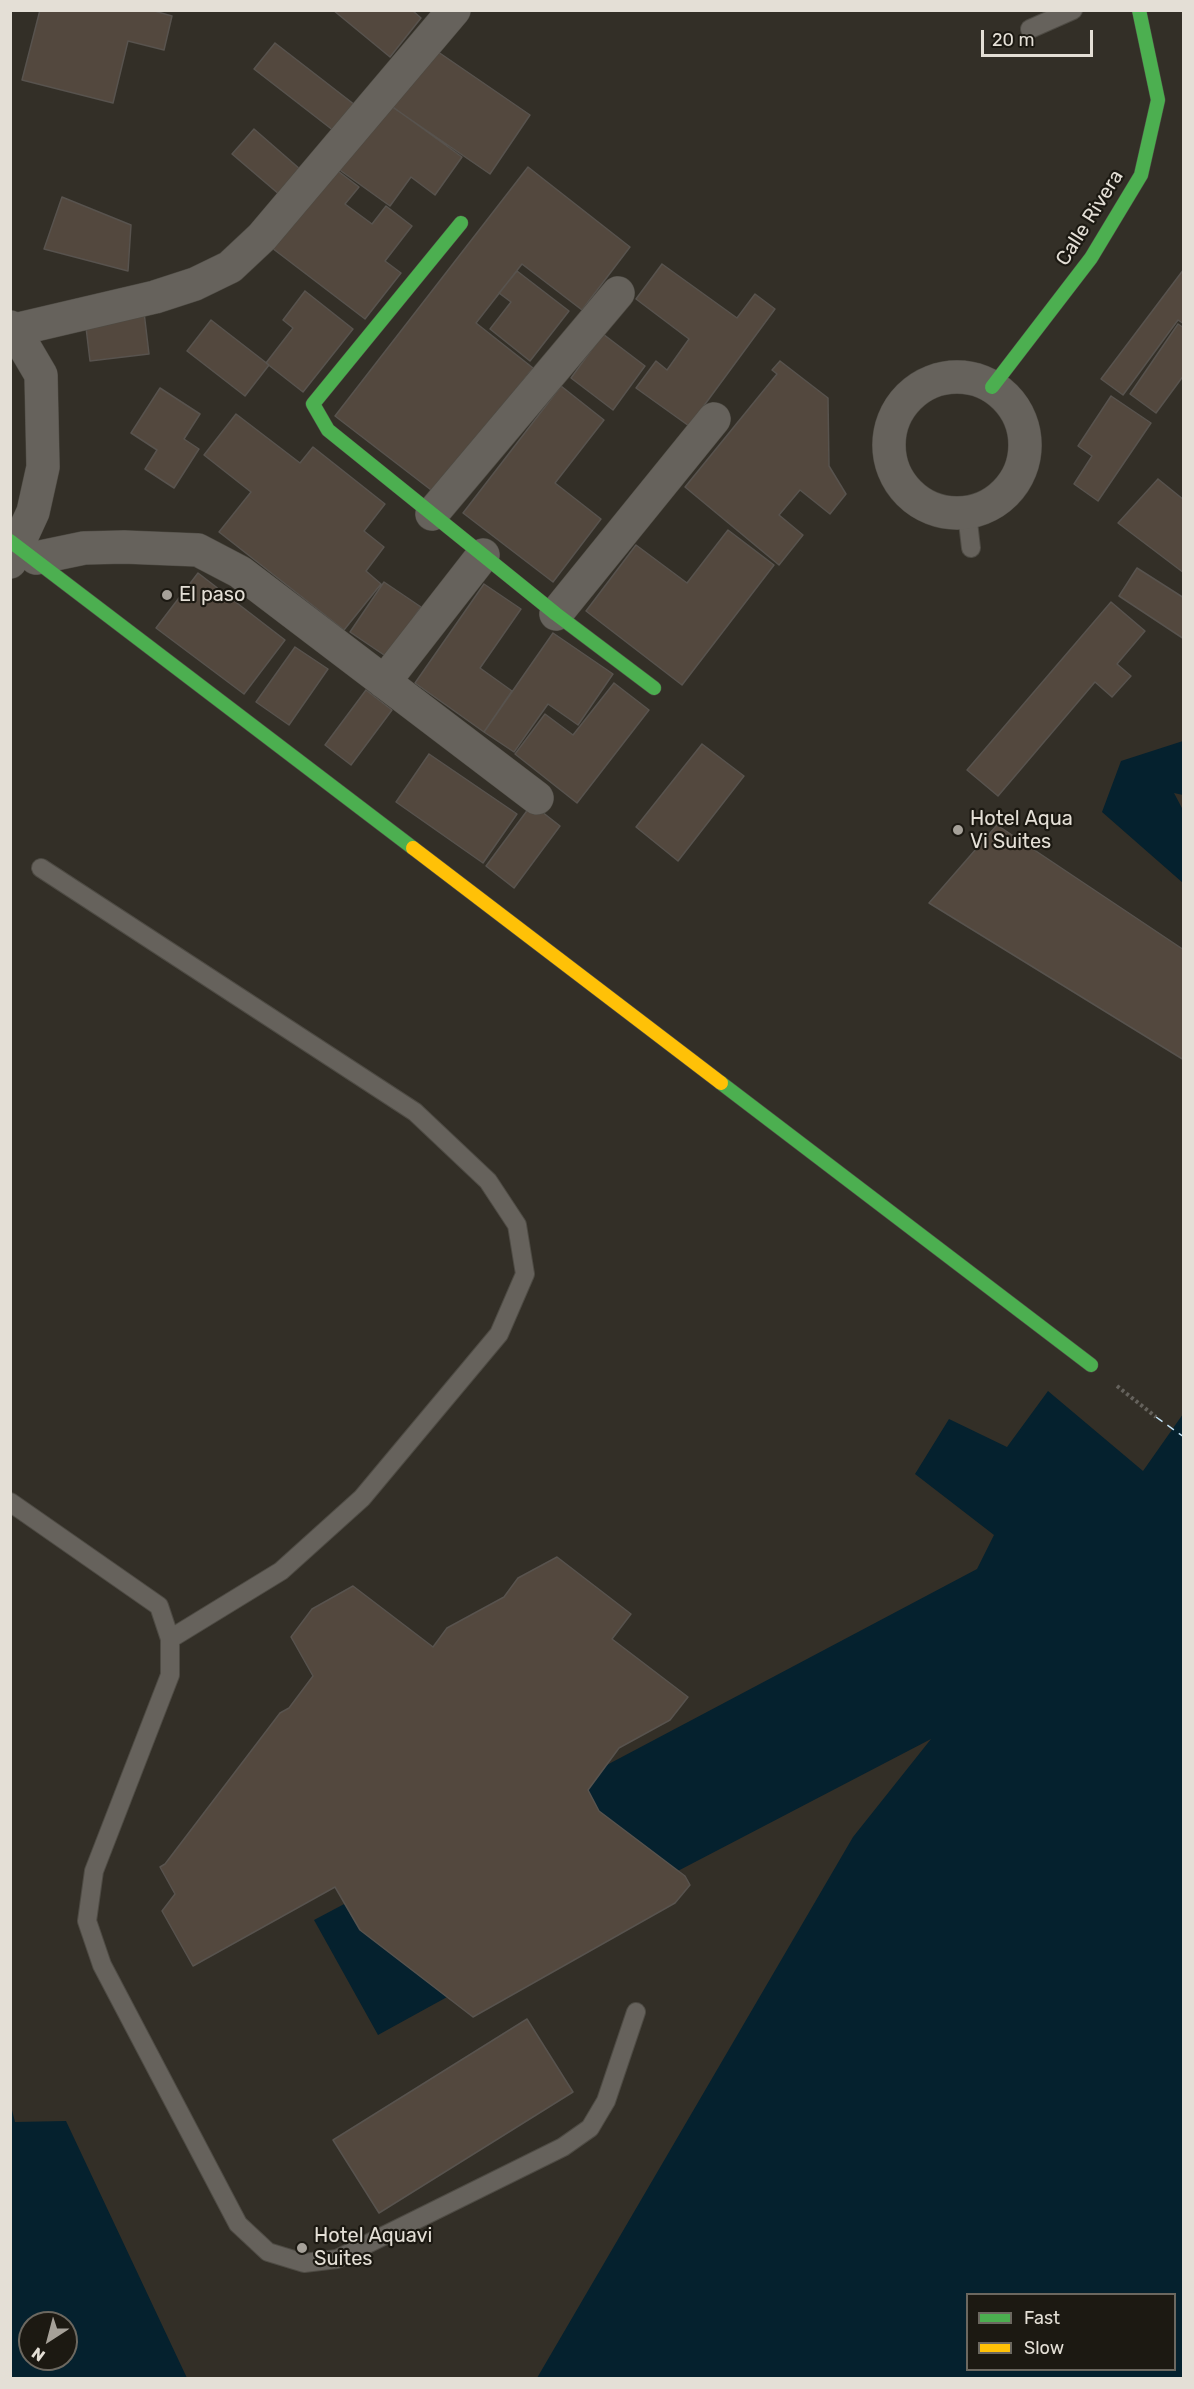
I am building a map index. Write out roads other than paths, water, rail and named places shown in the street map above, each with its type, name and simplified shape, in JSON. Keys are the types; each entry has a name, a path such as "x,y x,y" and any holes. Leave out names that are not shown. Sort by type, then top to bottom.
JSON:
{"street":[{"path":"19,552 33,512 43,467 41,375 12,329 155,297 195,284 230,267 262,237 454,10"},
{"name":"Calle Rivera","path":"992,387 1091,258 1141,175 1158,100 1139,10"},
{"path":"461,223 313,404 328,430 556,614 654,688"},
{"path":"432,514 618,293"},
{"path":"950,377 972,379 992,387 1010,402 1021,423 1025,447 1021,470 1008,490 989,505 967,513 945,512 925,505 907,492 895,474 889,453 890,431 897,411 911,394 929,382 950,377"},
{"path":"556,614 714,419"},
{"path":"19,552 124,547 198,550 240,572 537,798"},
{"path":"19,552 1091,1365"},
{"path":"384,682 483,555"}],"lane":[{"path":"1030,29 1073,10"},
{"path":"967,513 971,548"},
{"path":"41,868 415,1112 488,1181 517,1225 519,1235 525,1274 499,1334 362,1498 280,1571 170,1639"},
{"path":"10,1502 159,1606 170,1639 170,1675 94,1870 87,1921 102,1965 238,2224 268,2252 304,2263 337,2259 563,2147 590,2128 606,2101 636,2012"}],"water":[{"path":"1183,741 1183,795 1174,793 1183,810 1183,883 1102,812 1121,761"},
{"path":"1048,1391 1143,1471 1183,1414 1183,2378 537,2378 853,1837 931,1739 649,1886 378,2035 314,1920 977,1569 994,1535 915,1474 949,1419 1007,1447"},
{"path":"11,2106 15,2122 66,2121 187,2378 11,2378"}],"place":[{"name":"El paso","path":"167,595"},
{"name":"Hotel Aqua Vi Suites","path":"958,830"},
{"name":"Hotel Aquavi Suites","path":"302,2248"}]}
